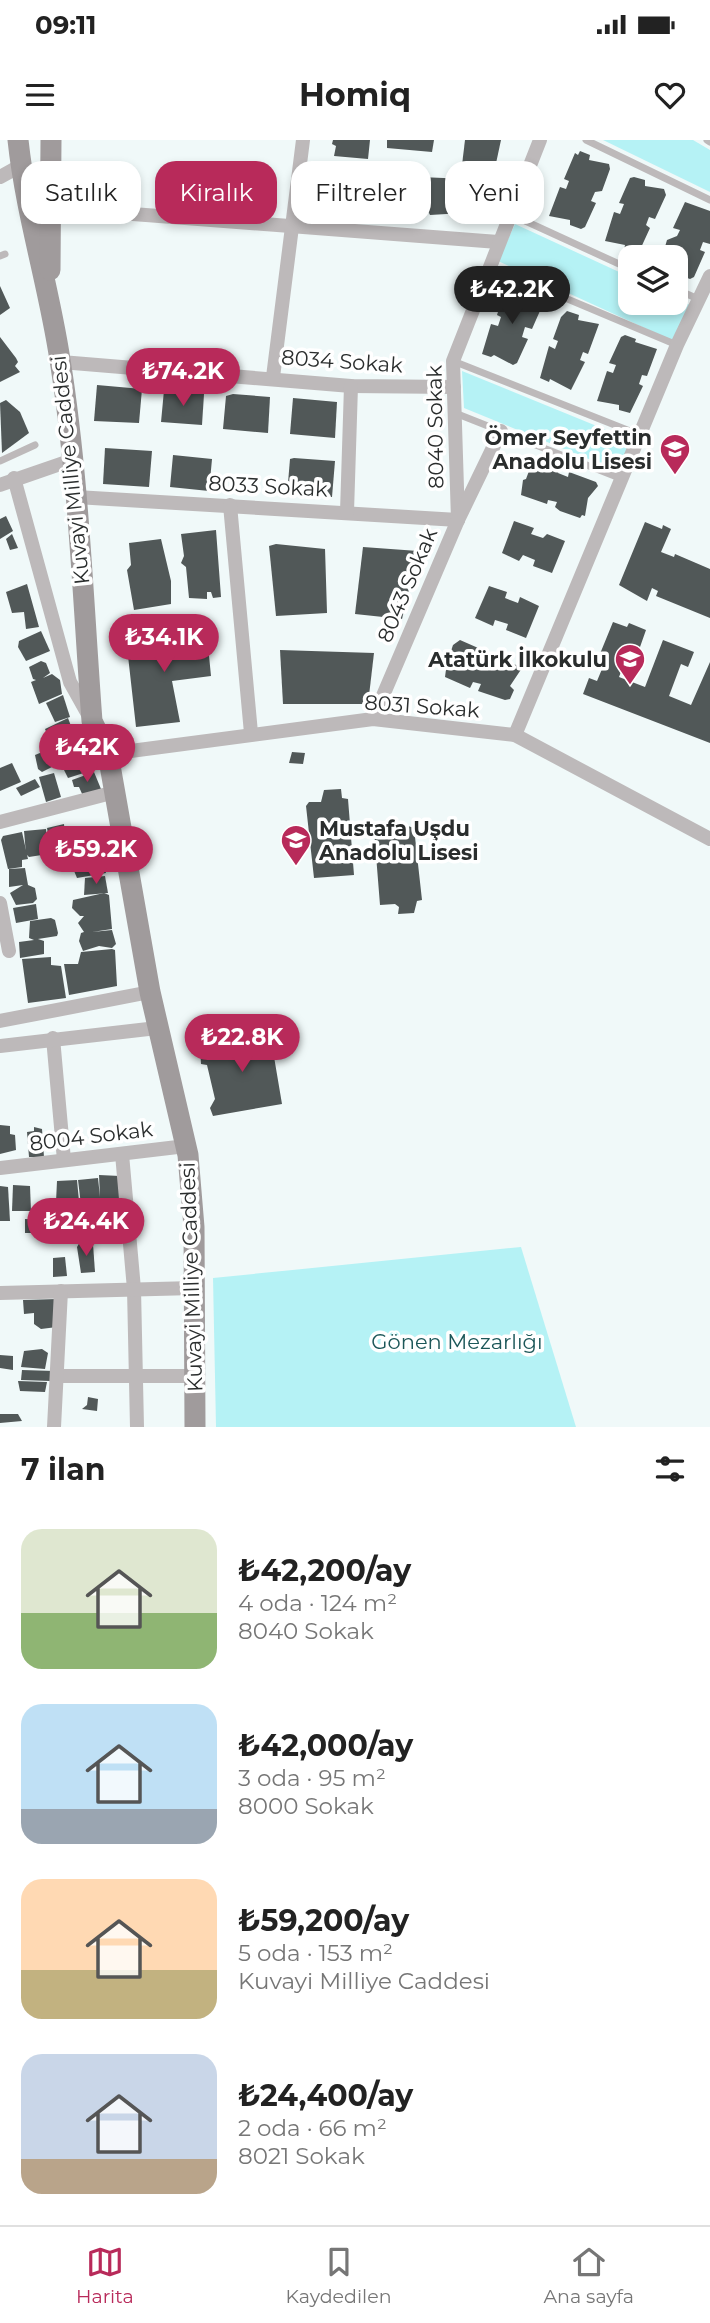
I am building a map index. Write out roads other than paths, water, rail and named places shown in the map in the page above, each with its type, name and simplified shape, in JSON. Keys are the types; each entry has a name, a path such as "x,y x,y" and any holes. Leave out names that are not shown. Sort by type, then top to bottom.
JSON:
{"main road":[{"name":"Kuvayi Milliye Caddesi","path":"18,140 21,172"},
{"name":"Kuvayi Milliye Caddesi","path":"51,140 51,161"},
{"name":"Kuvayi Milliye Caddesi","path":"31,224 61,362 76,497 92,721 108,754 157,1028 186,1146 194,1227 195,1427"},
{"name":"Kuvayi Milliye Caddesi","path":"50,301 51,224"}],"street":[{"path":"273,377 303,140"},
{"name":"8040 Sokak","path":"531,161 540,140"},
{"path":"0,177 20,166"},
{"path":"141,216 498,242"},
{"name":"8040 Sokak","path":"458,520 453,361 505,224"},
{"path":"515,735 677,345 710,276"},
{"name":"8034 Sokak","path":"61,362 273,377 351,386 454,387"},
{"path":"347,512 351,386"},
{"name":"8043 Sokak","path":"373,719 458,520 500,431"},
{"path":"0,485 72,460"},
{"path":"14,478 70,682 92,721"},
{"name":"8033 Sokak","path":"76,497 458,520"},
{"path":"230,505 251,733"},
{"name":"8031 Sokak","path":"108,754 373,719 515,735 710,839"},
{"path":"0,822 115,792"},
{"path":"0,903 9,951"},
{"path":"0,1021 150,992"},
{"path":"0,1046 157,1028"},
{"path":"53,1038 64,1160"},
{"name":"8004 Sokak","path":"0,1168 186,1146"},
{"path":"121,1153 134,1289 136,1427"},
{"path":"0,1293 194,1287"},
{"path":"54,1427 61,1291"},
{"path":"57,1376 194,1376"}],"lane":[{"path":"586,140 710,200"},
{"path":"531,224 618,264"},
{"path":"488,266 677,345"},
{"path":"688,294 698,299"},
{"path":"453,361 640,436"},
{"path":"455,413 622,479"},
{"path":"0,461 35,445"}],"place":[{"name":"Ömer Seyfettin Anadolu Lisesi","path":"675,476"},
{"name":"Atatürk İlkokulu","path":"630,686"},
{"name":"Mustafa Uşdu Anadolu Lisesi","path":"296,867"}],"park label":[{"name":"Gönen Mezarlığı","path":"457,1341"}]}
